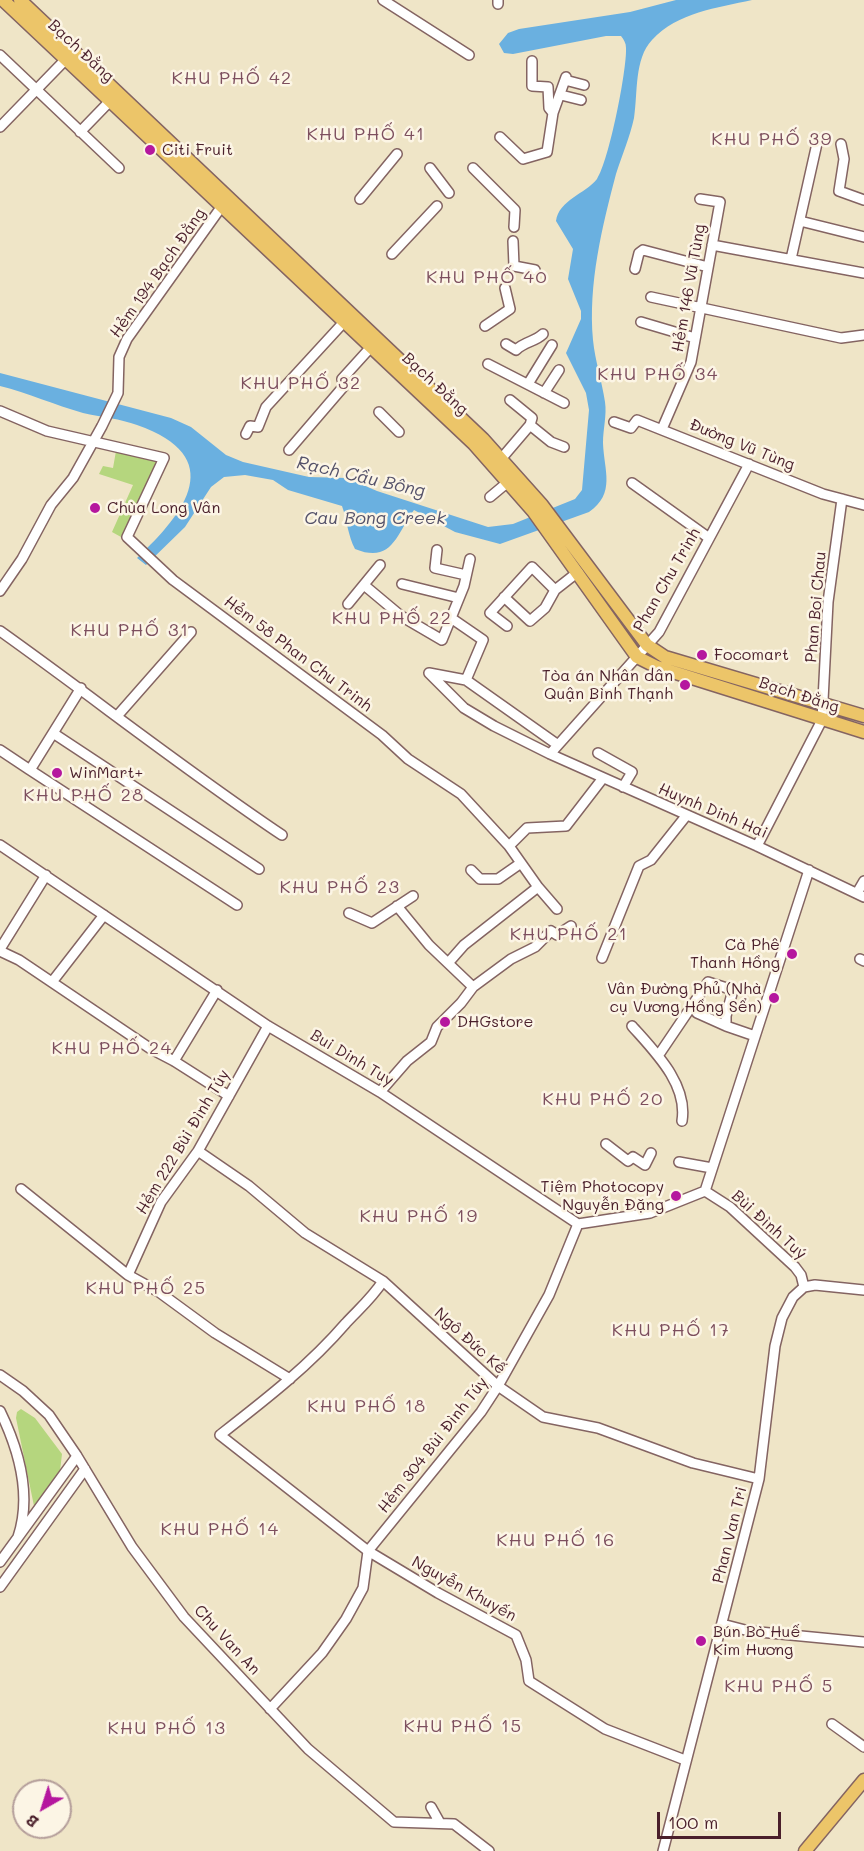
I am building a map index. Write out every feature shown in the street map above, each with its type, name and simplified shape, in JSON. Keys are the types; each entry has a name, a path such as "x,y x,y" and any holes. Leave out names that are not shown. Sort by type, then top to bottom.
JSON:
{"main road":[{"name":"Bạch Đằng","path":"3,0 70,55 348,317 483,438 647,645 665,657 864,716"},
{"name":"Bạch Đằng","path":"20,0 110,101 226,202"},
{"name":"Bạch Đằng","path":"348,317 371,346 474,444 508,482 537,508"},
{"name":"Bạch Đằng","path":"556,533 578,573 637,657 657,667 864,732"},
{"path":"805,1851 864,1780"}],"street":[{"path":"383,0 469,55"},
{"path":"0,55 119,168"},
{"path":"0,127 70,55"},
{"path":"532,61 532,86 548,87 549,108 553,113"},
{"path":"500,138 523,159 547,152 553,113 566,78 584,85"},
{"path":"561,95 581,100"},
{"path":"80,132 110,101"},
{"path":"791,260 818,139"},
{"path":"841,144 844,159 839,191 864,200"},
{"path":"360,199 397,154"},
{"path":"430,168 449,193"},
{"path":"473,168 515,210 514,227"},
{"name":"Hẻm 146 Vũ Tùng","path":"662,429 691,362 720,202 700,200"},
{"name":"Hẻm 194 Bạch Đằng","path":"92,443 118,393 119,357 127,339 226,202"},
{"path":"392,254 437,206"},
{"path":"800,221 864,237"},
{"path":"513,241 514,266 535,270"},
{"path":"712,245 864,273"},
{"path":"635,269 643,250 708,267"},
{"path":"485,326 510,309 505,288"},
{"path":"651,297 841,338 864,335"},
{"path":"246,434 250,426 258,427 266,407 348,317"},
{"path":"641,322 695,338"},
{"path":"506,344 516,350 525,341 538,338 543,333"},
{"path":"528,384 552,345"},
{"path":"290,450 344,386 342,379 371,346"},
{"path":"488,364 564,403"},
{"path":"544,393 559,370"},
{"path":"501,459 530,425 532,418 510,400"},
{"path":"0,411 47,431 92,443 74,478 51,505 22,559 0,591"},
{"path":"379,412 399,432"},
{"name":"Đường Vũ Tùng","path":"614,422 631,428 637,420 842,499 864,505"},
{"path":"530,425 551,442 564,447"},
{"name":"Hẻm 58 Phan Chu Trinh","path":"92,443 164,458 127,537 168,576 382,735 408,759 461,794 509,846 557,909"},
{"name":"Phan Chu Trinh","path":"550,754 659,632 749,464"},
{"path":"490,497 508,482"},
{"path":"632,483 709,538"},
{"name":"Phan Boi Chau","path":"757,846 822,720 828,602 842,499"},
{"path":"437,550 435,568 466,575"},
{"path":"363,585 401,616 442,640 459,598 470,559"},
{"path":"348,604 380,565"},
{"path":"507,626 490,613 532,567 555,590"},
{"path":"504,597 531,621 545,608 555,590 578,573"},
{"path":"402,584 459,598"},
{"path":"451,618 483,640 466,680 558,746"},
{"path":"0,631 118,715 204,782 282,835"},
{"path":"118,715 191,632"},
{"name":"Huynh Dinh Hai","path":"466,680 429,673 476,716 550,754 757,846 860,895"},
{"path":"30,770 81,688"},
{"path":"54,733 259,869"},
{"path":"0,750 237,905"},
{"path":"598,753 632,772 623,787"},
{"path":"509,846 527,828 566,826 603,778"},
{"path":"602,958 639,866 651,860 686,816"},
{"name":"Bui Dinh Tuy","path":"0,845 268,1026 380,1092 578,1224"},
{"path":"471,870 480,879 498,879 521,863"},
{"path":"578,1224 650,1213 705,1191 809,870"},
{"path":"46,875 0,950 43,976 151,1049 174,1060 229,1096"},
{"path":"860,895 864,881"},
{"path":"449,962 464,945 538,887"},
{"path":"349,913 372,923 413,896"},
{"path":"398,906 429,945 449,962 472,987"},
{"path":"52,982 104,915"},
{"path":"380,1092 407,1061 431,1042 437,1027 461,1003 472,987 511,958 535,946 551,931 557,936 571,926"},
{"path":"658,1056 708,982 733,990 726,1016 726,1026"},
{"path":"174,1060 216,990"},
{"path":"698,1013 755,1036"},
{"name":"Hẻm 222 Bùi Đình Túy","path":"128,1275 161,1202 198,1151 268,1026"},
{"path":"632,1026 658,1056 679,1089 683,1101 682,1121"},
{"path":"606,1144 628,1161 633,1156 645,1165 651,1153"},
{"name":"Ngô Đức Kế","path":"198,1151 249,1186 305,1233 383,1281 498,1386 543,1417 598,1428 693,1463 759,1479"},
{"path":"679,1162 712,1168"},
{"path":"21,1189 128,1275 159,1292 215,1333 290,1379 330,1343 373,1297 383,1281"},
{"name":"Bùi Đình Tuý","path":"705,1191 730,1207 795,1267 801,1275 804,1287"},
{"name":"Hẻm 304 Bùi Đình Túy","path":"368,1551 481,1412 498,1386 549,1294 578,1224"},
{"path":"804,1287 815,1285 864,1290"},
{"name":"Phan Van Tri","path":"663,1851 759,1479 779,1329 793,1297 804,1287"},
{"name":"Chu Van An","path":"0,1375 24,1391 49,1415 77,1456 132,1547 184,1617 308,1749 394,1822 454,1824 489,1851"},
{"name":"Nguyễn Khuyến","path":"290,1379 220,1435 368,1551 438,1593 516,1635 526,1660 529,1681 605,1729 685,1760"},
{"path":"0,1411 8,1428 25,1496 25,1517 18,1537"},
{"path":"0,1562 77,1456"},
{"path":"0,1587 85,1469"},
{"path":"270,1709 322,1653 346,1619 363,1588 368,1551"},
{"path":"722,1624 749,1631 864,1642"},
{"path":"832,1724 864,1747"},
{"path":"431,1807 440,1823"}],"green space":[{"path":"116,451 160,461 121,537 112,532 133,485 99,474 103,466 113,468"},
{"path":"21,1409 35,1418 62,1454 60,1471 34,1506 16,1418 17,1412"}],"water":[{"name":"Cau Bong Creek","path":"676,0 752,0 699,12 674,23 652,40 639,66 634,118 616,174 601,235 594,277 593,340 604,394 603,443 606,489 603,497 589,512 500,544 455,532 414,510 392,544 377,553 367,553 355,549 342,506 288,490 273,480 245,475 224,477 211,487 185,527 146,565 137,558 170,522 183,504 190,486 190,469 182,453 165,438 137,425 83,413 0,386 0,373 171,418 191,427 226,455 243,462 309,477 347,478 377,491 488,527 513,524 575,499 582,490 589,410 586,393 566,353 581,319 581,311 568,279 573,249 556,221 567,202 592,184 602,169 620,94 626,45 621,36 606,36 513,54 504,53 499,44 508,33 519,29 630,12"}],"place":[{"name":"Citi Fruit","path":"150,150"},
{"name":"Chùa Long Vân","path":"95,508"},
{"name":"Focomart","path":"702,655"},
{"name":"Tòa án Nhân dân Quận Bình Thạnh","path":"685,685"},
{"name":"WinMart+","path":"57,773"},
{"name":"Cà Phê Thanh Hồng","path":"792,954"},
{"name":"Vân Đường Phủ (Nhà cụ Vương Hồng Sển)","path":"774,998"},
{"name":"DHGstore","path":"445,1022"},
{"name":"Tiệm Photocopy Nguyễn Đặng","path":"676,1196"},
{"name":"Bún Bò Huế Kim Hương","path":"701,1641"}],"district":[{"name":"KHU PHỐ 42","path":"232,78"},
{"name":"KHU PHỐ 41","path":"366,134"},
{"name":"KHU PHỐ 39","path":"772,139"},
{"name":"KHU PHỐ 40","path":"487,277"},
{"name":"KHU PHỐ 34","path":"658,374"},
{"name":"KHU PHỐ 32","path":"301,383"},
{"name":"KHU PHỐ 22","path":"392,618"},
{"name":"KHU PHỐ 31","path":"130,630"},
{"name":"KHU PHỐ 28","path":"84,795"},
{"name":"KHU PHỐ 23","path":"340,887"},
{"name":"KHU PHỐ 21","path":"569,934"},
{"name":"KHU PHỐ 24","path":"112,1048"},
{"name":"KHU PHỐ 20","path":"603,1099"},
{"name":"KHU PHỐ 19","path":"419,1216"},
{"name":"KHU PHỐ 25","path":"146,1288"},
{"name":"KHU PHỐ 17","path":"671,1330"},
{"name":"KHU PHỐ 18","path":"367,1406"},
{"name":"KHU PHỐ 14","path":"220,1529"},
{"name":"KHU PHỐ 16","path":"556,1540"},
{"name":"KHU PHỐ 5","path":"779,1686"},
{"name":"KHU PHỐ 15","path":"463,1726"},
{"name":"KHU PHỐ 13","path":"167,1728"}],"water label":[{"name":"Rạch Cầu Bông","path":"361,477"}]}
